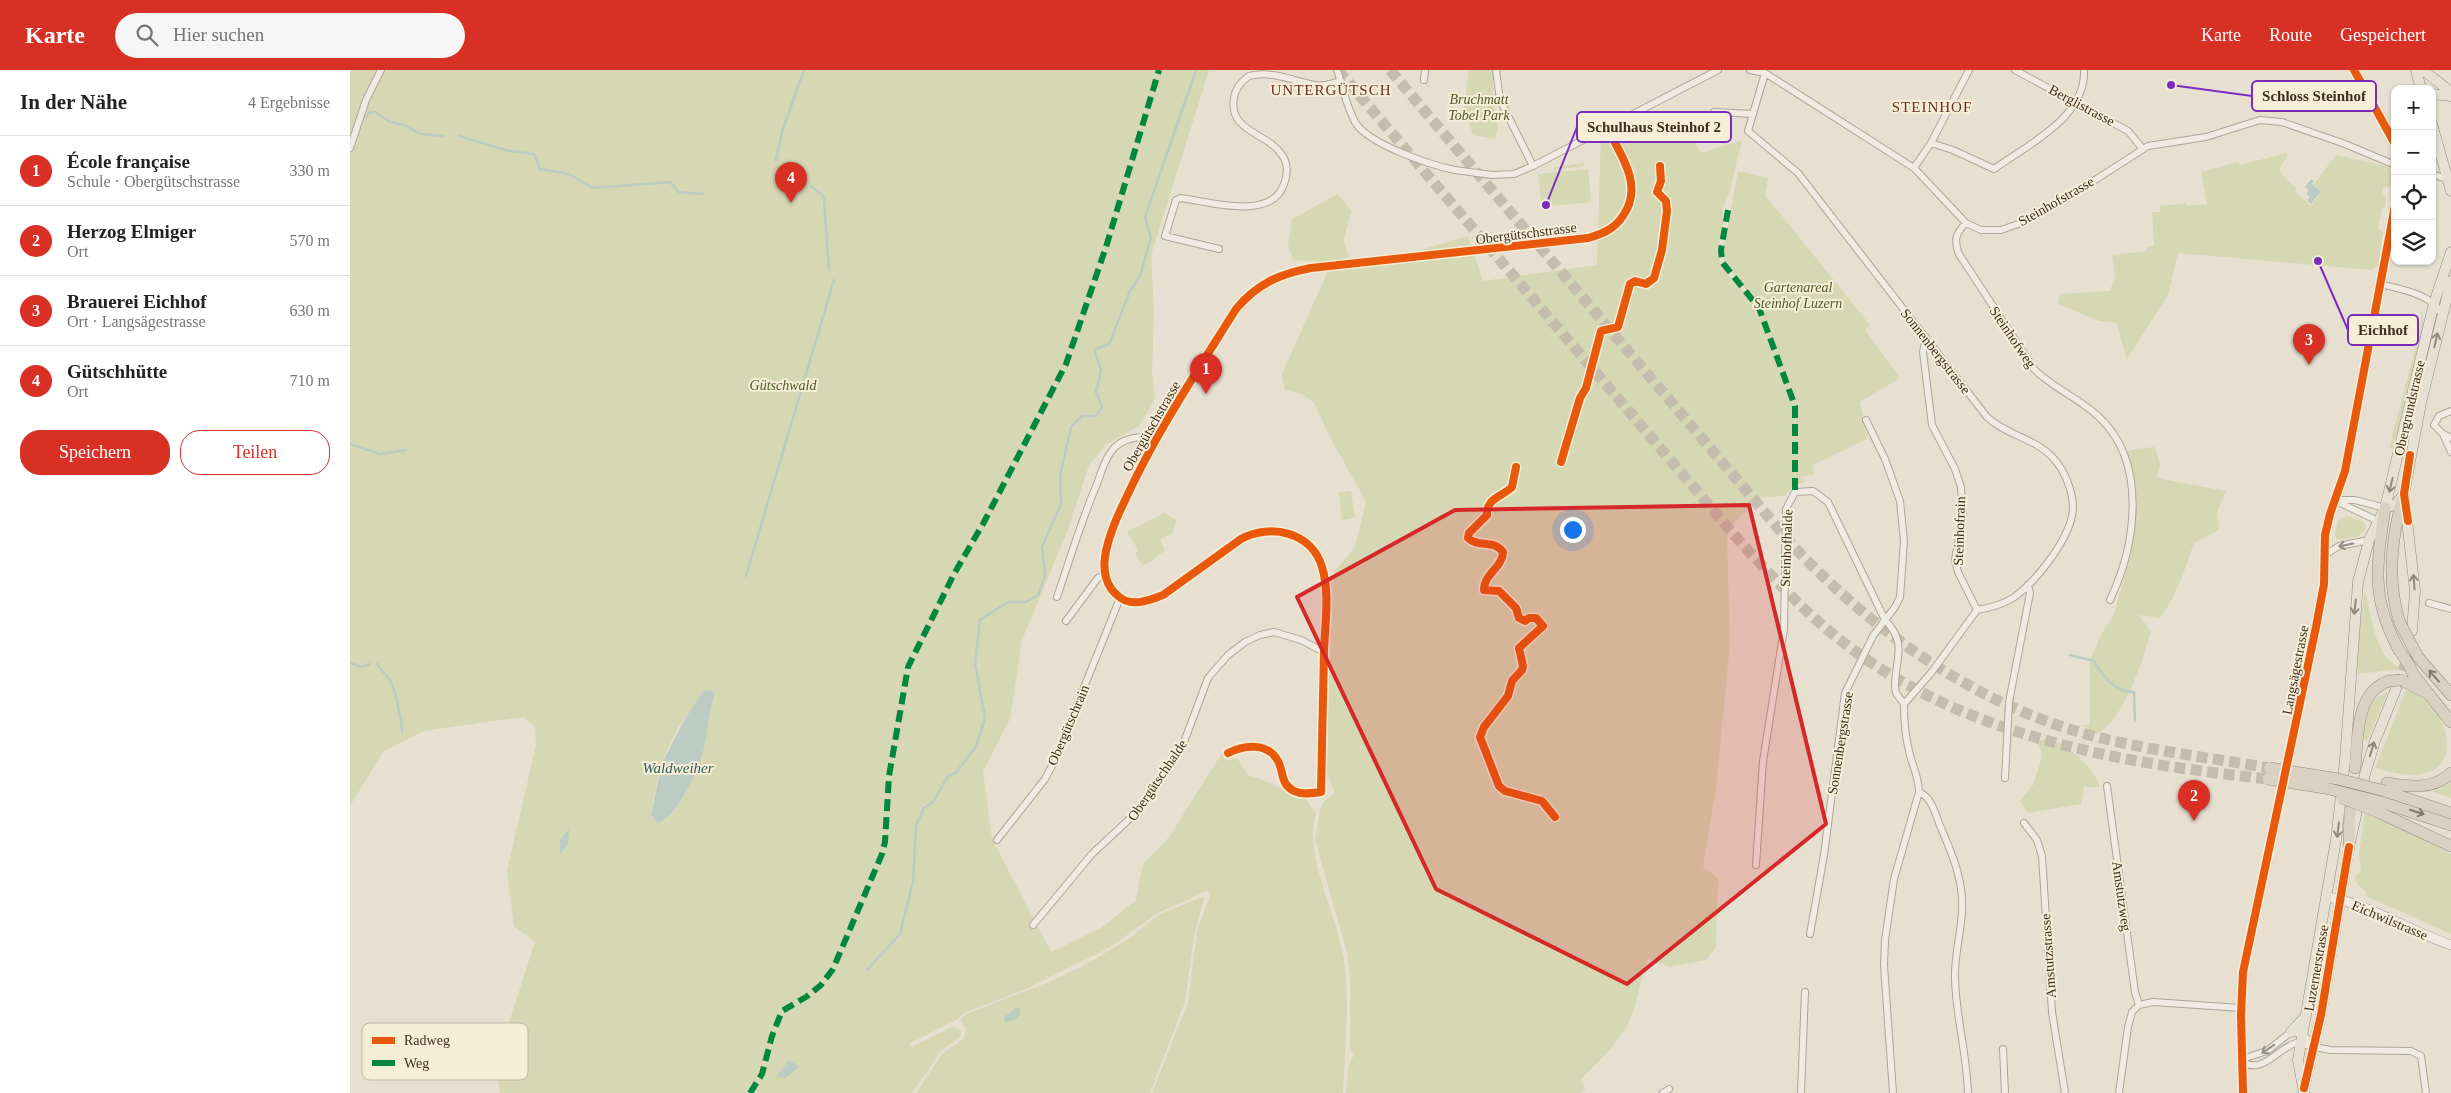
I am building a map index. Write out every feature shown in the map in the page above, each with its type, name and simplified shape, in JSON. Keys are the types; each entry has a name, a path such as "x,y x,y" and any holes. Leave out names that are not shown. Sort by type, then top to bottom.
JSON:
{"highway":[{"path":"2404,494 2393,539 2392,592 2400,623 2418,657 2451,694"},
{"path":"2385,508 2380,523 2377,583 2382,611 2399,650 2407,679 2432,694 2451,714"},
{"path":"2356,768 2360,720 2364,704 2373,691 2407,679"},
{"path":"2432,694 2451,722"},
{"path":"2451,773 2439,782 2422,786 2383,797 2355,804 2325,788 2269,773 2338,779 2383,797 2451,825"},
{"path":"2383,797 2451,813"},
{"path":"2383,797 2404,822 2451,846"},
{"path":"2349,847 2350,811"}],"main road":[{"path":"2416,70 2420,85"},
{"path":"2423,70 2450,91"},
{"path":"2436,93 2450,91"},
{"path":"2434,130 2450,185"},
{"name":"Obergrundstrasse","path":"2385,508 2434,303 2451,252"},
{"name":"Obergrundstrasse","path":"2404,494 2421,403 2451,282"},
{"path":"2385,508 2396,504 2404,494"},
{"path":"2404,494 2414,584 2412,631"},
{"name":"Luzernerstrasse","path":"2304,1090 2298,1067 2328,897 2345,760 2356,599 2360,570 2369,540 2380,523"},
{"name":"Luzernerstrasse","path":"2304,1090 2321,1015 2349,847 2370,757 2407,679"},
{"name":"Eichwilstrasse","path":"2328,897 2340,900 2451,945"},
{"path":"2291,1032 2307,1015"}],"street":[{"path":"350,148 366,100 381,70"},
{"path":"1338,70 1353,118 1365,132 1421,161 1455,170 1492,175 1514,174 1533,166 1718,70"},
{"path":"1424,80 1425,70"},
{"path":"1496,70 1500,100 1533,166"},
{"name":"Steinhofstrasse","path":"1750,70 1765,74 1914,168 1966,223 1985,231 2011,227 2064,200 2142,148 2152,144 2206,137 2260,120 2282,122 2343,143 2391,163"},
{"path":"1914,168 1931,143 1969,70"},
{"name":"Berglistrasse","path":"2015,70 2128,130 2142,148"},
{"path":"1931,143 1952,150 1994,169 2061,121 2076,102 2083,87 2084,70"},
{"path":"2354,70 2391,137"},
{"path":"1219,249 1165,236 1176,200 1180,198 1261,206 1280,193 1285,183 1287,171 1282,155 1276,148 1246,129 1238,121 1233,104 1238,88 1248,77 1263,72 1275,73 1316,86 1341,81"},
{"name":"Sonnenbergstrasse","path":"1765,74 1748,131 1798,173 1987,417 2002,429 2040,447 2054,459 2066,478 2073,509 2062,541 2028,585 2011,598 1994,606 1977,610"},
{"path":"1714,112 1753,114"},
{"name":"Obergütschstrasse","path":"1105,574 1106,550 1119,514 1156,440 1236,309 1256,288 1272,278 1291,272 1588,238 1603,234 1614,227 1622,218 1630,202 1632,188 1628,168 1607,127"},
{"path":"2434,175 2450,185"},
{"name":"Langsägestrasse","path":"2243,1093 2241,1008 2243,972 2292,749 2324,578 2325,535 2334,500 2345,471 2392,220"},
{"name":"Steinhofweg","path":"1966,223 1956,233 1955,242 1959,254 2034,369 2044,379 2073,396 2100,418 2116,439 2128,463 2131,499 2127,551 2119,579 2110,600"},
{"path":"2380,284 2434,303 2442,315"},
{"name":"Steinhofrain","path":"1926,337 1923,352 1932,425 1956,469 1961,487 1963,513 1955,560 1958,572 1977,610"},
{"path":"2451,410 2439,416 2434,425 2448,442 2451,452"},
{"path":"1866,420 1885,459 1900,501 1904,541 1900,597 1885,620 1898,635 1895,687 1896,694 1904,704 1906,733 1919,782 1919,792 1894,879 1885,940 1884,968 1893,1093"},
{"path":"2442,433 2451,438"},
{"path":"1058,597 1088,505 1111,450 1120,443 1133,438 1148,437 1156,440"},
{"name":"Steinhofhalde","path":"1756,865 1763,760 1784,629 1786,509 1795,492 1813,491 1828,502 1885,620"},
{"path":"2334,500 2355,500 2385,508"},
{"path":"2334,500 2380,523"},
{"path":"1066,621 1098,578 1105,574 1110,588 1120,598 1134,603 1149,601 1163,595 1251,533 1264,530 1286,532 1306,544 1322,566 1327,611 1324,652 1321,792 1302,793 1292,790 1283,780 1277,760 1266,749 1244,748 1228,753"},
{"path":"2325,555 2339,546 2369,540"},
{"path":"2005,778 2009,702 2030,593 2028,585"},
{"name":"Obergütschrain","path":"998,840 1046,779 1120,598"},
{"path":"2429,603 2451,609"},
{"path":"1904,704 1932,673 1977,610"},
{"name":"Sonnenbergstrasse","path":"1810,934 1824,855 1845,693 1873,636 1885,620"},
{"name":"Obergütschhalde","path":"1033,925 1092,854 1138,811 1184,742 1208,678 1228,655 1245,642 1260,634 1274,632 1302,640 1324,652"},
{"name":"Amstutzweg","path":"2107,786 2134,992 2139,1006"},
{"path":"1919,792 1925,794 1932,804 1957,865 1961,883 1962,910 1956,948 1955,980 1968,1093"},
{"name":"Amstutzstrasse","path":"2024,823 2037,840 2042,856 2051,1004 2065,1093"},
{"path":"1801,1093 1806,992"},
{"path":"2119,1093 2128,1026 2132,1012 2139,1006 2154,1002 2241,1008"},
{"path":"2302,1039 2265,1062 2251,1066 2242,1062 2248,1057 2267,1051 2291,1032 2302,1039 2313,1046 2330,1050 2404,1050 2421,1056 2424,1064 2426,1093"},
{"path":"2003,1049 2005,1093"},
{"path":"1663,1093 1669,1089"}],"highlighted area":[{"path":"1749,505 1826,824 1627,984 1436,889 1297,597 1455,510"}],"green space":[{"name":"Gütschwald","path":"350,70 1209,70 1151,255 1154,311 1152,373 1155,399 1139,426 1107,444 1089,465 1068,530 1022,640 1010,719 983,771 992,839 1051,952 1101,928 1136,900 1143,864 1169,837 1222,753 1225,761 1237,758 1249,776 1293,794 1304,796 1316,814 1313,831 1314,848 1323,886 1341,942 1344,959 1347,1009 1343,1093 1152,1093 1188,1002 1197,930 1211,894 1207,891 1158,913 1109,948 1024,990 966,1012 956,1020 909,1044 911,1047 953,1026 961,1030 961,1036 941,1051 912,1093 500,1093 498,1080 528,1080 528,1023 509,1023 535,942 514,926 507,871 536,745 535,727 523,717 423,731 383,752 350,806","holes":["715,695 701,756 680,803 651,814 664,759 675,732 692,710"]},
{"name":"Bruchmatt Tobel Park","path":"1469,70 1493,70 1493,98 1498,127 1495,139 1473,135 1464,107"},
{"name":"Gartenareal Steinhof Luzern","path":"1682,123 1701,153 1743,140 1729,193 1722,209 1723,225 1718,252 1719,259 1729,275 1763,311 1726,265 1723,252 1738,171 1768,178 1765,195 1870,325 1865,330 1900,378 1860,402 1867,439 1813,465 1814,474 1803,477 1804,483 1793,485 1785,496 1763,497 1752,504 1734,523 1727,539 1730,642 1716,788 1703,867 1718,878 1716,947 1706,960 1669,967 1648,958 1634,1010 1625,1030 1596,1065 1580,1080 1586,1089 1580,1093 1346,1093 1348,1066 1354,1055 1350,1050 1350,980 1347,953 1315,839 1320,809 1323,802 1333,794 1334,789 1325,771 1334,572 1355,547 1366,501 1333,443 1314,403 1302,394 1285,390 1282,374 1327,273 1324,262 1293,260 1288,246 1292,219 1338,194 1351,211 1344,240 1352,270 1468,236 1483,281 1597,265 1601,132 1618,126 1635,134 1650,135 1665,131"},
{"path":"2287,153 2287,157 2279,169 2285,178 2297,189 2296,192 2311,206 2322,191 2314,184 2336,155 2385,166 2391,169 2391,186 2382,188 2383,195 2386,198 2385,208 2382,207 2378,228 2383,234 2378,266 2372,270 2178,253 2168,295 2127,359 2116,323 2099,321 2058,304 2060,294 2110,291 2115,275 2112,255 2147,251 2147,246 2154,246 2152,212 2160,212 2160,206 2186,203 2187,206 2207,204 2201,172 2238,162 2240,165"},
{"path":"1584,163 1584,166 1554,170 1554,167"},
{"path":"1588,169 1591,202 1542,207 1538,174"},
{"path":"2421,307 2424,323 2393,449 2389,448 2421,323"},
{"path":"2155,447 2160,464 2157,478 2226,491 2217,512 2219,530 2194,543 2176,591 2160,618 2138,615 2151,631 2138,673 2116,716 2107,727 2097,734 2082,725 2090,725 2090,660 2102,633 2114,615 2129,559 2134,510 2125,453 2135,449"},
{"path":"1351,491 1355,518 1342,520 1339,492"},
{"path":"1165,513 1176,520 1173,533 1160,540 1165,550 1150,562 1142,565 1135,553 1138,550 1127,532"},
{"path":"2347,516 2363,521 2366,527 2358,536 2337,540 2335,536 2337,523 2342,517"},
{"path":"2365,591 2375,634 2384,655 2400,669 2358,674 2358,641"},
{"path":"2406,690 2422,697 2435,709 2443,725 2447,742 2445,757 2439,765 2421,774 2405,774 2375,768"},
{"path":"2388,692 2367,741 2363,738 2369,710 2376,699"},
{"path":"2049,738 2064,746 2086,764 2097,779 2100,787 2084,787 2081,804 2028,813 2020,801 2033,785 2042,757 2038,741"},
{"path":"2451,783 2451,798 2432,791"},
{"path":"2365,814 2401,827 2451,854 2451,934 2366,896 2367,893 2357,884 2355,876 2361,872 2359,853"},
{"path":"1202,897 1204,898 1194,936 1185,1002 1150,1093 916,1093 942,1054 964,1038 966,1029 960,1020 966,1014 1049,982 1083,966 1130,938 1158,915"}],"water":[{"path":"2311,179 2314,181 2312,184 2321,191 2311,204 2307,201 2310,197 2306,194 2309,190 2305,187"},
{"name":"Waldweiher","path":"704,690 713,691 715,695 701,757 693,779 680,801 666,819 658,823 651,815 662,763 683,722"},
{"path":"569,829 568,844 560,854 560,840"},
{"path":"1017,1007 1020,1009 1020,1014 1016,1019 1005,1023 1004,1017"},
{"path":"789,1060 799,1067 785,1078 776,1077"}],"waterway":[{"path":"776,160 782,132 804,70"},
{"path":"867,970 900,934 913,882 916,825 924,808 933,802 949,775 956,773 976,746 985,718 975,664 980,620 1008,602 1026,602 1038,595 1045,575 1042,547 1061,504 1060,476 1071,427 1082,416 1096,416 1102,407 1096,392 1101,370 1094,350 1109,344 1130,291 1140,276 1151,238 1145,217 1196,70"},
{"path":"366,117 369,113 375,112 390,122 404,125 420,134 443,136"},
{"path":"459,136 509,151 534,154 540,169 569,174 593,188 670,182 679,192 703,194"},
{"path":"779,181 803,182"},
{"path":"811,186 824,198 829,270"},
{"path":"746,576 834,280"},
{"path":"350,444 380,454 406,450"},
{"path":"2070,655 2094,661 2110,682 2122,690 2134,692 2135,721"},
{"path":"350,663 362,667 369,664"},
{"path":"377,664 392,684 398,705 402,732"}],"tunnel":[{"path":"1338,70 1742,544 1801,605 1839,639 1886,672 1936,700 1988,722 2098,753 2155,764 2268,779"},
{"path":"1390,70 1794,547 1862,611 1937,667 1978,690 2020,710 2063,727 2109,740 2169,752 2270,768"},
{"path":"2398,685 2408,654"}],"marked path":[{"path":"750,1093 762,1074 772,1036 782,1011 806,997 821,985 833,969 882,854 885,842 889,776 908,667 954,574 984,522 1066,364 1106,247 1159,70"},
{"path":"1728,210 1721,250 1722,262 1759,308 1795,406 1795,492"}],"cycle path":[{"path":"2354,70 2391,137"},
{"path":"1228,753 1241,748 1262,748 1274,755 1280,765 1286,785 1294,791 1300,793 1321,792 1326,587 1322,567 1317,555 1309,546 1289,534 1264,532 1252,534 1241,539 1163,595 1145,601 1133,602 1122,599 1113,591 1106,578 1104,568 1106,549 1111,533 1151,448 1179,401 1236,309 1252,293 1269,281 1289,273 1311,268 1588,238 1611,228 1620,220 1627,209 1631,198 1631,188 1627,167 1607,127"},
{"path":"1561,462 1580,398 1586,388 1601,331 1618,327 1630,284 1635,281 1646,284 1654,278 1662,250 1667,211 1666,201 1657,192 1661,181 1660,166"},
{"path":"2243,1093 2241,1015 2243,972 2316,627 2324,584 2325,535 2345,471 2392,220"},
{"path":"2408,521 2404,494 2410,455"},
{"path":"1516,467 1512,487 1492,501 1487,509 1487,515 1469,533 1468,538 1476,543 1491,544 1503,552 1500,562 1487,580 1484,590 1499,591 1516,608 1519,618 1525,621 1529,618 1536,618 1543,626 1519,648 1523,666 1522,670 1512,681 1508,696 1484,727 1480,737 1499,786 1505,791 1542,801 1555,817"},
{"path":"2304,1088 2321,1015 2349,847"}],"place":[{"name":"Schloss Steinhof","path":"2171,85"},
{"name":"Gütschhütte","path":"791,203"},
{"name":"Schulhaus Steinhof 2","path":"1546,205"},
{"name":"Eichhof","path":"2318,261"},
{"name":"Brauerei Eichhof","path":"2309,365"},
{"name":"École française","path":"1206,394"},
{"name":"Herzog Elmiger","path":"2194,821"}],"district":[{"name":"UNTERGÜTSCH","path":"1331,90"},
{"name":"STEINHOF","path":"1932,107"}]}
